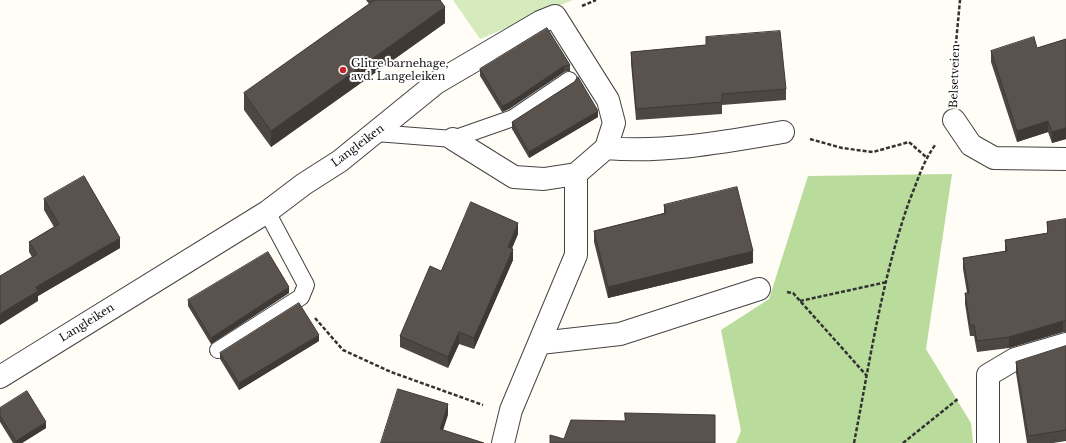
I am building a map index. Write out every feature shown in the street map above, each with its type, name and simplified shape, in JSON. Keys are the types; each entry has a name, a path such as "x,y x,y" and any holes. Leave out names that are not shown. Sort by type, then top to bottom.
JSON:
{"street":[{"name":"Langleiken","path":"0,377 267,212 304,184 340,161 436,83 540,22 555,16 608,100 614,123 606,148"},
{"name":"Belsetveien","path":"954,120 971,145 994,158 1066,159"},
{"path":"453,139 514,177 544,179 576,174 606,148 628,150 707,145 783,132"},
{"path":"503,443 511,410 576,255 576,174"},
{"path":"540,343 620,334 758,289"},
{"path":"988,443 988,375 1015,359 1066,344"}],"lane":[{"path":"376,133 453,139 513,118 569,80"},
{"path":"218,350 301,297 306,285 267,212"}],"path":[{"name":"Belsetveien","path":"954,120 952,75 960,0"},
{"path":"854,443 899,231 926,157 954,120"},
{"path":"783,132 842,148 874,152 909,142 926,157"},
{"path":"800,301 887,282"},
{"path":"758,289 793,293 867,376"},
{"path":"301,297 315,318 343,350 391,372 474,404 511,410"},
{"path":"903,443 988,375"}],"green space":[{"path":"453,0 573,0 480,39"},
{"path":"952,174 926,349 971,423 973,443 736,443 741,431 721,330 769,299 808,176"}],"building":[{"path":"375,0 440,0 445,7 271,131 244,93"},
{"path":"547,28 570,65 564,66 509,103 502,106 480,69"},
{"path":"780,31 786,89 722,94 722,102 636,109 631,52 706,45 706,37"},
{"path":"1034,37 1037,48 1066,39 1066,128 1052,132 1048,121 1017,131 991,51"},
{"path":"578,77 598,111 529,152 512,122 574,82"},
{"path":"84,176 120,238 36,287 38,291 0,314 0,276 37,254 29,242 59,224 44,199"},
{"path":"737,187 753,251 608,287 594,231 666,213 664,205"},
{"path":"471,202 518,223 508,247 513,249 474,338 459,332 448,357 400,336 430,266 441,271"},
{"path":"1066,219 1066,321 1009,337 977,341 974,325 970,325 965,293 969,293 963,258 1007,251 1005,240 1048,233 1047,222"},
{"path":"268,252 289,287 211,338 188,300"},
{"path":"299,303 319,335 239,383 220,353"},
{"path":"1066,346 1066,430 1028,436 1016,362"},
{"path":"398,389 448,404 440,429 484,443 381,443"},
{"path":"27,391 46,422 16,441 0,416 0,408"},
{"path":"625,413 715,415 715,443 550,443 550,435 564,439 571,420 625,421"}],"place":[{"name":"Glitre barnehage, avd. Langeleiken","path":"343,70"}]}
